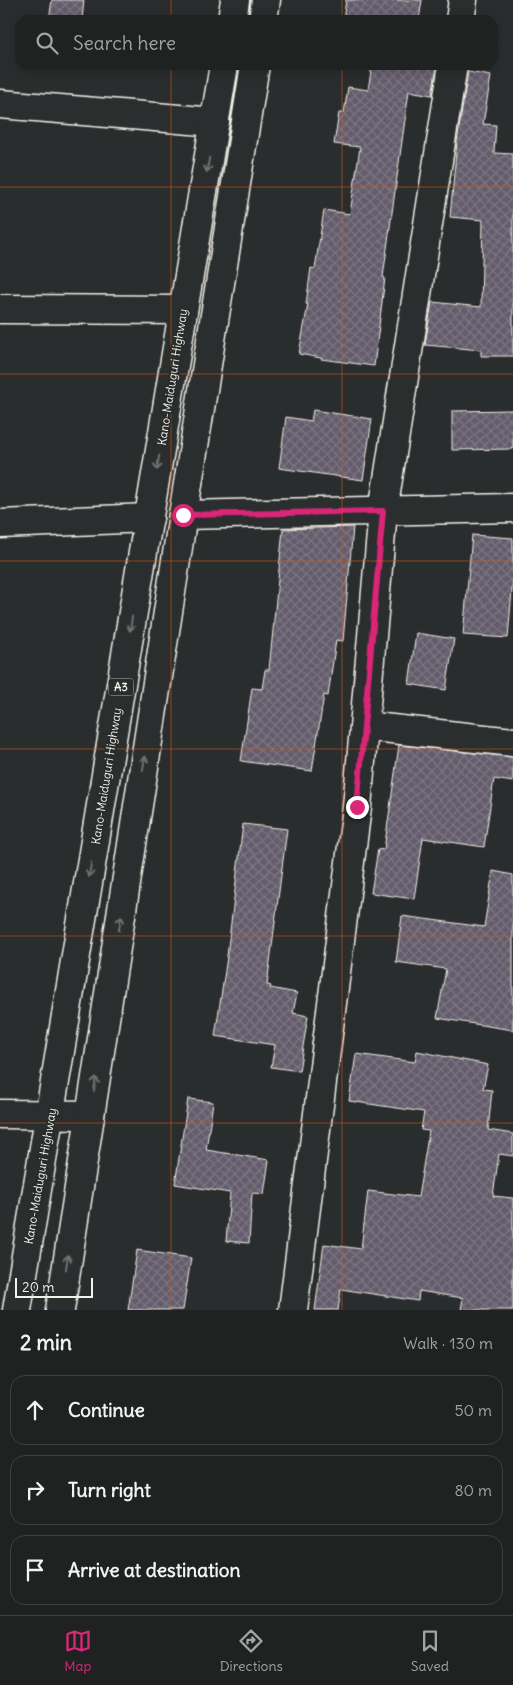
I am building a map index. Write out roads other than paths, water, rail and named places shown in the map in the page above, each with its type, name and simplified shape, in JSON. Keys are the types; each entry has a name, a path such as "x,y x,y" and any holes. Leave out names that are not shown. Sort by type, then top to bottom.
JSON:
{"main road":[{"path":"233,15 235,0"},
{"path":"264,15 266,0"},
{"path":"461,15 463,0"},
{"name":"Kano-Maiduguri Highway","path":"17,1310 223,70"},
{"path":"60,1310 254,70"},
{"path":"293,1310 357,807 383,511 452,70"},
{"path":"0,104 215,122"},
{"path":"0,309 183,310"},
{"path":"183,515 513,508"},
{"path":"0,524 149,518"},
{"path":"364,726 513,742"},
{"path":"0,1114 90,1115"}]}
